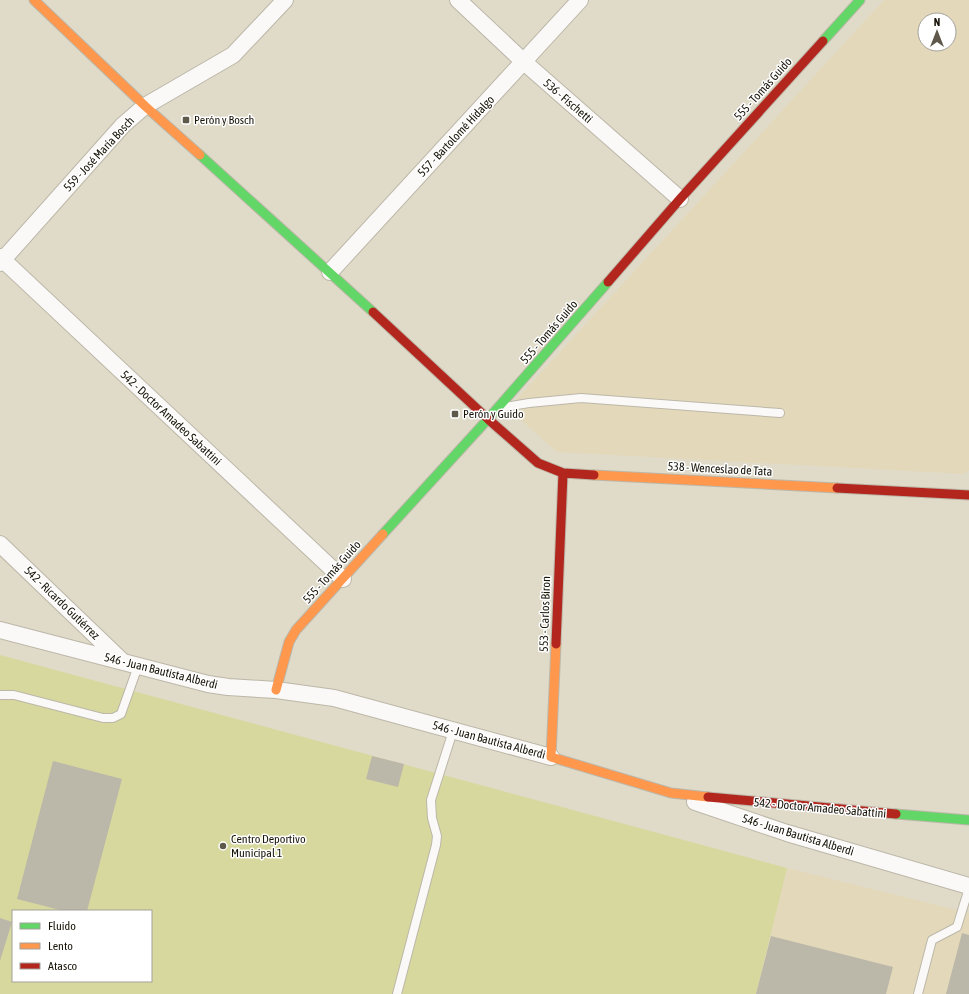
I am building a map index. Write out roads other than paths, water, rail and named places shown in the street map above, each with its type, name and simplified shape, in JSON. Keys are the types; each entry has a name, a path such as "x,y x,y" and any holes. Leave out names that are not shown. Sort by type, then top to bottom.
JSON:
{"street":[{"name":"538 - Wenceslao de Tata","path":"34,0 145,106 330,272 488,420 538,463 563,473 969,495"},
{"name":"559 - José María Bosch","path":"1,260 123,125 145,106 233,55 285,0"},
{"name":"536 - Fischetti","path":"458,0 524,62 680,199"},
{"name":"557 - Bartolomé Hidalgo","path":"330,272 580,0"},
{"name":"555 - Tomás Guido","path":"276,690 289,642 296,630 488,420 680,199 860,0"},
{"name":"542 - Doctor Amadeo Sabattini","path":"1,260 343,579"},
{"name":"553 - Carlos Biron","path":"551,757 563,473"},
{"name":"542 - Ricardo Gutiérrez","path":"0,544 131,664"},
{"name":"546 - Juan Bautista Alberdi","path":"0,630 208,684 228,687 276,690 334,698 551,757 671,794 787,833 969,887"},
{"name":"542 - Doctor Amadeo Sabattini","path":"671,794 839,810 969,820"}],"lane":[{"path":"498,408 529,403 581,398 780,413"},
{"path":"0,695 14,695 103,718 113,718 121,714 131,664"},
{"path":"397,994 436,845 437,836 432,818 431,800 453,731"},
{"path":"918,994 932,940 957,927 969,887"}],"place":[{"name":"Perón y Bosch","path":"186,120"},
{"name":"Perón y Guido","path":"455,414"},
{"name":"Centro Deportivo Municipal 1","path":"223,846"}]}
